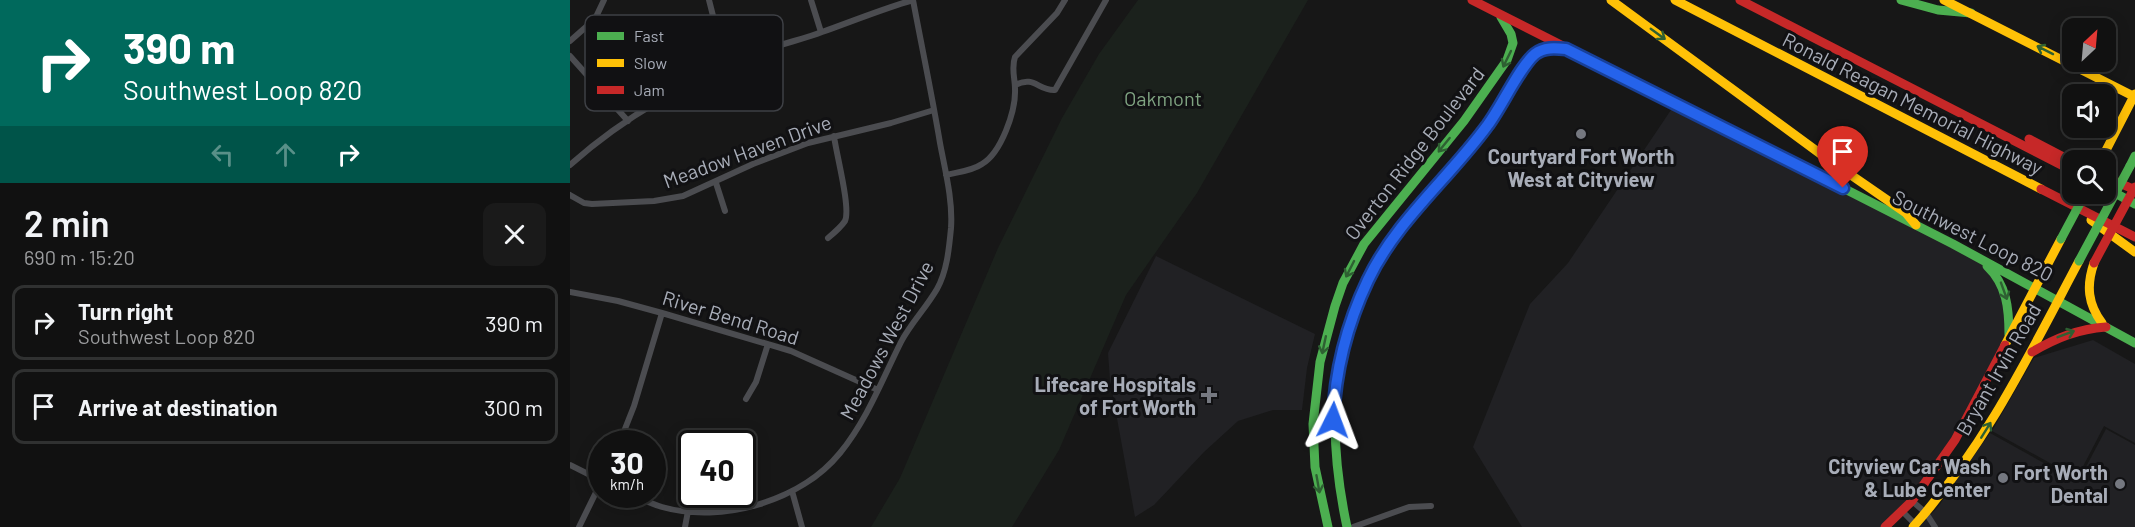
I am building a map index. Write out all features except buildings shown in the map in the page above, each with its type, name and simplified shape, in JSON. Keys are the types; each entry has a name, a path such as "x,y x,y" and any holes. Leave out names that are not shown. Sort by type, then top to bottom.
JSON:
{"main road":[{"name":"Southwest Loop 820","path":"1472,0 1974,255 2135,343"},
{"path":"1611,0 1905,213 1916,225"},
{"name":"Ronald Reagan Memorial Highway","path":"1675,0 2135,237"},
{"name":"Ronald Reagan Memorial Highway","path":"1740,0 2062,165"},
{"path":"1901,0 1938,10 1971,13"},
{"path":"1944,0 2135,96 2107,150"},
{"name":"Overton Ridge Boulevard","path":"1328,527 1321,501 1313,447 1316,384 1325,335 1343,283 1364,244 1464,121 1508,60 1512,50 1511,34 1500,15"},
{"name":"Overton Ridge Boulevard","path":"1347,527 1333,453 1335,387 1351,321 1367,282 1387,246 1486,128 1531,58 1544,49 1566,49"},
{"path":"1858,61 1874,60 2062,156"},
{"name":"Bryant Irvin Road","path":"1916,526 1971,454 1996,414 2135,156"},
{"path":"2106,327 2096,316 2088,295 2087,285 2094,263 2135,188 2116,181"},
{"path":"2116,194 2135,204"},
{"path":"1395,204 1408,219"},
{"name":"Bryant Irvin Road","path":"1885,527 1912,501 1955,440 2080,204"},
{"path":"2074,206 2116,240 2135,252"},
{"path":"1974,255 1994,271 2002,285 2008,303 2009,339"},
{"path":"2030,353 2069,332 2091,327 2106,327"},
{"path":"1316,384 1335,387"}],"street":[{"path":"598,15 604,0"},
{"path":"709,0 713,15"},
{"path":"811,0 822,32"},
{"path":"783,45 913,0"},
{"name":"Meadows West Drive","path":"666,507 688,511 740,510 792,491 821,471 839,455 863,420 907,332 937,289 945,270 951,224 946,175 913,0"},
{"path":"946,175 975,168 991,157 1007,127 1014,105 1015,85 1012,64 1015,57 1057,13 1065,0"},
{"path":"1015,85 1027,81 1035,82 1047,90 1055,90 1106,0"},
{"path":"570,41 585,28"},
{"path":"570,56 585,73"},
{"name":"Meadow Haven Drive","path":"570,195 584,203 592,204 654,201 683,196 716,183 753,164 808,143 934,110"},
{"path":"619,111 628,121"},
{"path":"570,165 644,111"},
{"path":"828,238 844,223 846,215 845,194 834,136"},
{"path":"716,183 725,211"},
{"name":"River Bend Road","path":"570,292 618,301 791,351 878,390"},
{"path":"625,430 662,313"},
{"path":"746,399 756,382 768,344"},
{"path":"570,465 588,474"},
{"path":"792,491 802,527"},
{"path":"1912,501 1926,513 1935,527"},
{"path":"1353,527 1409,507 1431,506"},
{"path":"579,527 588,508"},
{"path":"685,527 688,511"},
{"path":"1902,511 1916,526"}],"shaded area":[{"path":"1675,104 1974,255 1999,278 2009,339 1932,474 1885,527 1522,527 1473,447 1530,304 1568,263"},
{"name":"Lifecare Hospitals of Fort Worth","path":"1156,256 1315,334 1307,368 1302,410 1273,410 1238,421 1204,452 1154,505 1135,517 1110,380 1108,353"},
{"path":"2093,340 2135,364 2135,443 2104,426 2077,478 1992,431 2034,358"},
{"path":"2106,429 2135,445 2135,527 1919,527 1938,507 1990,433 2078,482"}],"green space":[{"name":"Oakmont","path":"1138,0 1308,0 1197,193 1126,295 1059,450 1012,527 871,527 900,478 998,248 1062,118 1099,54"}],"traffic: fast":[{"path":"1901,0 1938,10 1971,13"},
{"path":"1328,527 1315,467 1313,424 1320,362 1335,306 1343,283 1364,244 1464,121 1507,60 1513,43 1511,34 1501,17"},
{"path":"1347,527 1336,454 1335,417 1337,382 1343,346 1353,312 1368,278 1387,245 1415,209 1467,151"},
{"path":"2130,166 2135,156"},
{"path":"2079,261 2130,166"},
{"path":"1845,189 1953,244 2135,343"},
{"path":"2116,194 2135,204"},
{"path":"2061,239 2080,204"},
{"path":"1987,266 2003,289 2009,335"}],"traffic: slow":[{"path":"1611,0 1822,155 1906,213 1916,225"},
{"path":"1675,0 2041,189"},
{"path":"1944,0 2135,97"},
{"path":"2106,150 2135,94"},
{"path":"2091,220 2135,252"},
{"path":"2005,345 2061,239"},
{"path":"1913,527 1963,464 1984,432 2023,366 2079,261"},
{"path":"2094,263 2089,287 2091,302 2102,323"}],"traffic: jam":[{"path":"1472,0 1845,189"},
{"path":"1740,0 2062,165"},
{"path":"1467,151 1491,121 1530,59 1542,50 1563,49"},
{"path":"2029,139 2062,156"},
{"path":"2116,181 2135,190"},
{"path":"2094,263 2135,187"},
{"path":"2041,189 2135,237"},
{"path":"2032,352 2068,335 2106,327"},
{"path":"1885,527 1912,501 1955,440 2005,345"}],"place":[{"name":"Courtyard Fort Worth West at Cityview","path":"1581,134"},
{"name":"Lifecare Hospitals of Fort Worth","path":"1209,395"},
{"name":"Cityview Car Wash & Lube Center","path":"2003,478"},
{"name":"Fort Worth Dental","path":"2120,484"}],"route":[{"path":"1333,420 1335,387 1344,344 1358,303 1376,263 1408,219 1486,128 1531,58 1544,49 1566,49 1843,188"}]}
